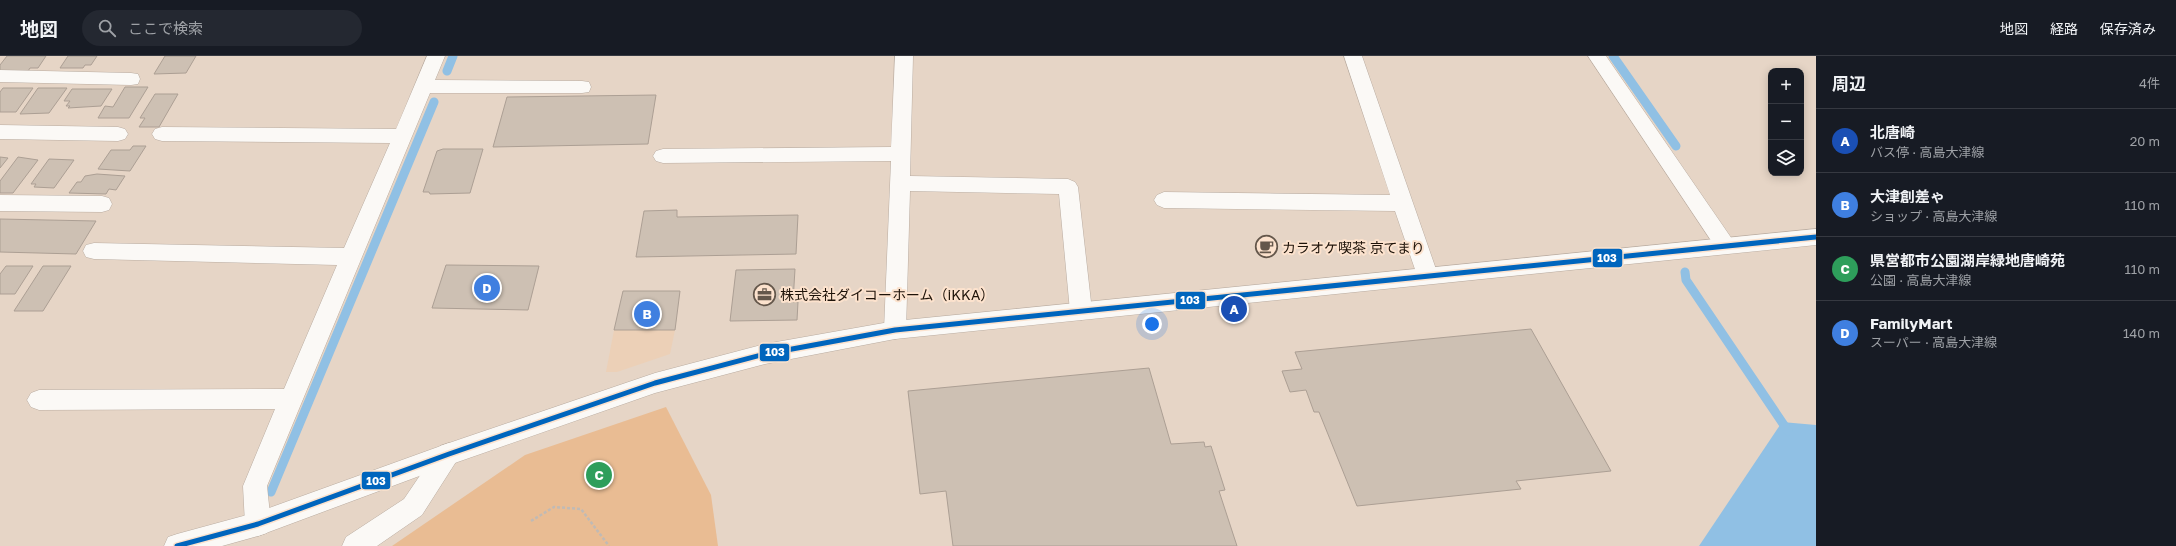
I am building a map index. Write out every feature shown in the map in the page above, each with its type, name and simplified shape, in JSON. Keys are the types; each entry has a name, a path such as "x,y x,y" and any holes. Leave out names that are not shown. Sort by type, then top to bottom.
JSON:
{"street":[{"path":"258,524 255,486 436,56"},
{"path":"895,330 904,56"},
{"path":"1353,56 1428,275"},
{"path":"1597,56 1725,245"},
{"path":"0,76 131,79"},
{"path":"423,86 582,87"},
{"path":"0,132 118,134"},
{"path":"162,134 402,136"},
{"path":"663,156 901,154"},
{"path":"900,183 1068,187 1082,311"},
{"path":"1164,200 1403,203"},
{"path":"0,203 102,204"},
{"path":"177,546 258,524 449,454 655,383 765,354 895,330 1816,237"},
{"path":"94,251 351,257"},
{"path":"39,400 291,399"},
{"path":"355,546 413,507 449,454"}],"path":[{"path":"531,521 554,507 581,509 609,546"}],"shaded area":[{"path":"614,330 675,330 670,354 617,372 606,372"},
{"path":"666,407 711,495 718,546 392,546 525,455"}],"water":[{"path":"1782,422 1816,425 1816,546 1699,546"}],"building":[{"path":"7,56 46,56 38,68 30,68 28,71 0,71 0,65"},
{"path":"68,56 97,56 91,65 85,65 83,68 60,68"},
{"path":"165,56 196,56 186,73 154,74"},
{"path":"125,87 148,87 129,118 98,118 105,106 113,107"},
{"path":"3,88 33,88 16,112 0,112 0,92"},
{"path":"38,88 67,88 49,113 20,114"},
{"path":"72,89 112,89 101,106 68,108 70,106 66,106 70,101 64,101"},
{"path":"155,94 178,94 159,127 139,127 145,118 140,118"},
{"path":"656,95 648,144 493,147 507,97"},
{"path":"133,146 146,146 130,171 98,169 111,150 130,150"},
{"path":"443,149 483,149 470,193 430,194 429,192 423,192 437,151"},
{"path":"0,157 8,158 0,168"},
{"path":"18,157 38,160 13,193 0,193 0,181"},
{"path":"49,159 74,160 54,188 34,187 36,184 31,184"},
{"path":"97,174 125,176 116,190 109,189 106,194 69,193 77,182 81,182 85,176"},
{"path":"677,210 677,217 798,215 796,254 636,257 644,211"},
{"path":"0,219 96,221 76,254 0,252"},
{"path":"446,265 539,266 528,310 432,308"},
{"path":"6,266 33,266 15,294 0,294 0,274"},
{"path":"43,266 71,266 43,311 14,311"},
{"path":"795,269 793,302 798,302 797,320 730,321 736,270"},
{"path":"623,291 680,291 675,330 614,330"},
{"path":"1531,329 1611,471 1516,481 1521,489 1357,506 1319,412 1314,412 1306,390 1290,392 1282,371 1302,369 1295,352"},
{"path":"1149,368 1171,444 1204,442 1205,447 1211,446 1225,490 1219,491 1237,546 953,546 946,491 920,494 908,391"}],"waterway":[{"path":"447,71 453,56"},
{"path":"1613,56 1676,146"},
{"path":"271,492 434,102"},
{"path":"1685,272 1686,280 1788,431"}],"transit line":[{"name":"103","path":"177,546 258,524 449,454 655,383 765,354 895,330 1816,237"}],"place":[{"name":"カラオケ喫茶 京てまり","path":"1266,247"},
{"name":"FamilyMart","path":"487,288"},
{"name":"株式会社ダイコーホーム（iKKA）","path":"765,294"},
{"name":"北唐崎","path":"1234,309"},
{"name":"大津創差ゃ","path":"647,314"},
{"name":"県営都市公園湖岸緑地唐崎苑","path":"599,475"}]}
